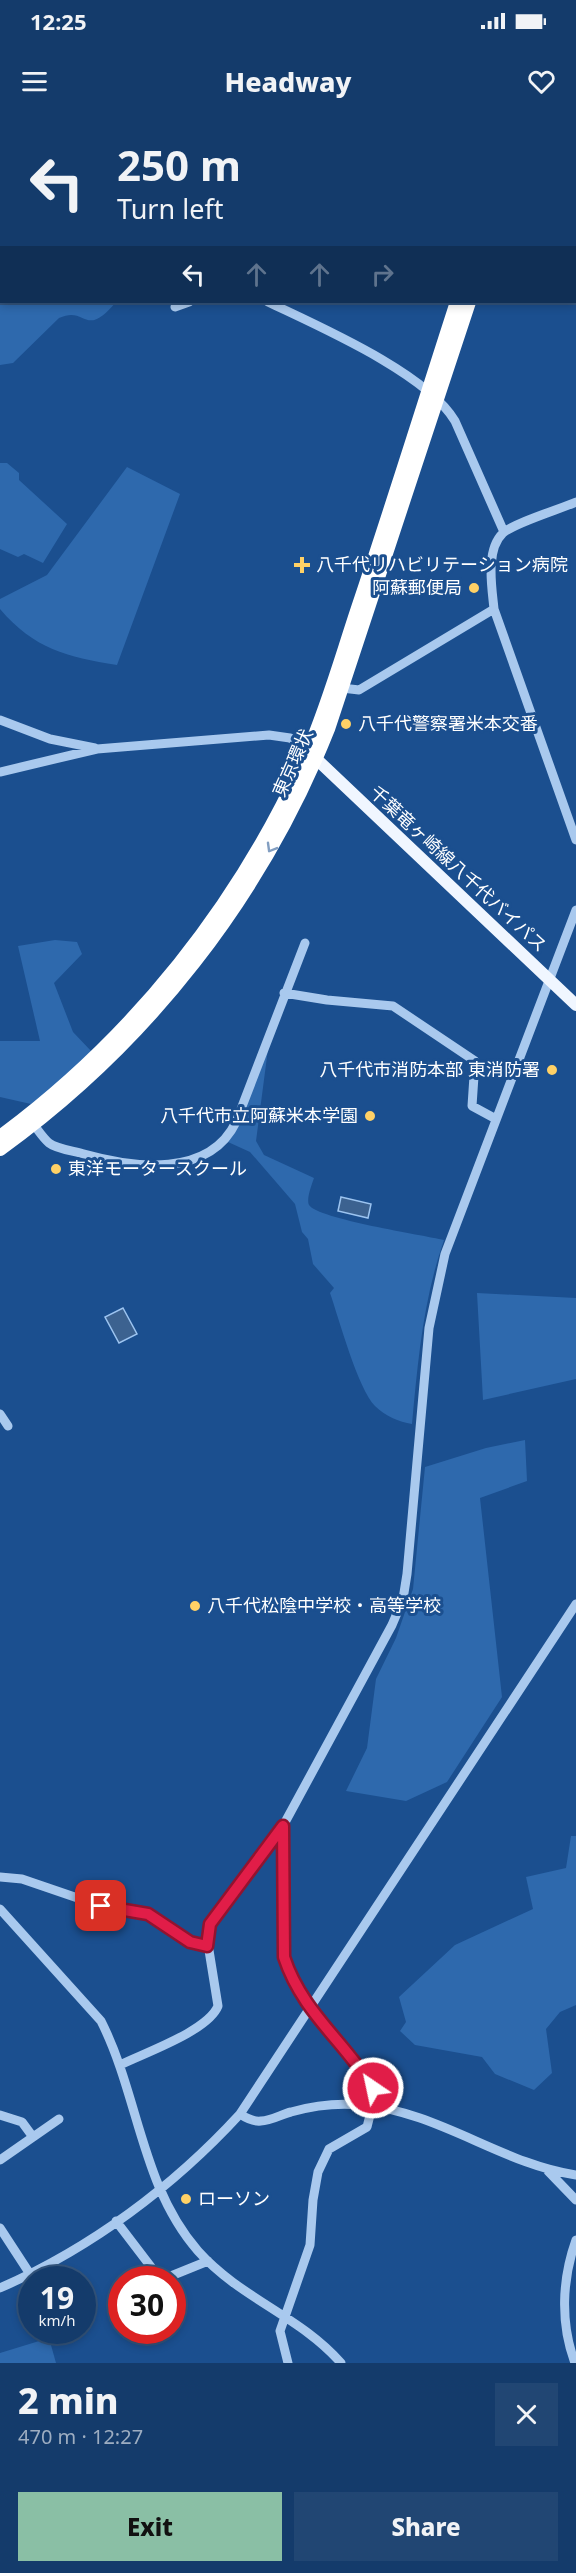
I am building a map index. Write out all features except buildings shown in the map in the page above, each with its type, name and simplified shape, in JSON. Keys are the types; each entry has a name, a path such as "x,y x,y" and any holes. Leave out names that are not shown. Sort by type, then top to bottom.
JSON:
{"highway":[{"name":"東京環状","path":"0,1149 34,1125 112,1055 193,965 271,849 342,688 433,396 458,303"},
{"name":"東京環状","path":"0,1137 72,1079 115,1038 168,980 235,886 312,755 368,579 469,303"}],"main road":[{"name":"千葉竜ヶ崎線八千代バイパス","path":"312,755 576,1005"}],"street":[{"path":"175,307 186,303"},
{"path":"270,303 338,335 433,396 455,421 504,532"},
{"path":"576,502 504,532 494,548 494,609 576,840"},
{"path":"342,688 359,690 494,609"},
{"path":"0,720 50,739 97,749"},
{"path":"0,772 97,749 278,735 296,741 312,755"},
{"path":"120,2065 200,2026 214,2014 218,2006 207,1946 210,1924 283,1826 360,1688 403,1599 429,1328 437,1283 445,1254 576,910"},
{"path":"34,1125 50,1144 99,1158 151,1167 211,1152 229,1135 236,1122 305,943"},
{"path":"284,993 327,1000 393,1006 475,1061 472,1106 496,1119"},
{"path":"0,1414 8,1426"},
{"path":"46,2266 62,2258 160,2191 213,2143 240,2114 576,1604"},
{"path":"283,1826 284,1957 309,2008 359,2066 373,2088 374,2107 367,2127 329,2148 325,2155 313,2200 310,2245 280,2331 288,2363"},
{"path":"0,1877 22,1879 101,1906 148,1914 190,1942 207,1946"},
{"path":"0,1909 90,2007 112,2043 160,2191 181,2228 208,2261 239,2289 312,2334 341,2363"},
{"path":"240,2114 252,2121 261,2121 309,2108 344,2105 374,2107 418,2118 548,2171 576,2175"},
{"path":"0,2115 22,2122 33,2137"},
{"path":"0,2160 59,2119"},
{"path":"548,2171 576,2200"},
{"path":"116,2221 150,2266"},
{"path":"0,2228 25,2266"},
{"path":"574,2363 565,2322 564,2298 576,2240"},
{"path":"186,2270 208,2261"},
{"path":"0,2288 18,2280"}],"shaded area":[{"path":"0,303 115,303 98,319 91,320 75,315 59,318 13,363 0,365"},
{"path":"0,463 7,463 19,473 19,480 67,524 43,563 24,554 18,557 0,549"},
{"path":"127,467 180,494 117,665 67,654 39,642 13,623 0,609 0,599 47,575"},
{"path":"55,940 77,942 82,954 54,983 73,1032 92,1052 45,1095 31,1104 0,1097 0,1041 40,1041 18,946"},
{"path":"268,1049 256,1141 264,1155 314,1178 309,1195 309,1205 331,1216 350,1221 444,1240 426,1308 412,1424 397,1420 379,1410 362,1385 330,1293 334,1288 313,1264 308,1239 302,1232 295,1204 250,1152 228,1142"},
{"path":"341,1197 371,1204 368,1218 338,1211"},
{"path":"477,1293 576,1298 576,1379 483,1400"},
{"path":"123,1308 137,1334 119,1343 105,1317"},
{"path":"525,1440 527,1481 480,1498 502,1697 447,1782 406,1801 346,1791 367,1748 376,1679 396,1638 413,1589 425,1467 486,1448"},
{"path":"571,1836 576,1836 576,2005 560,2012 546,2029 552,2073 534,2090 495,2074 482,2057 415,2045 400,2031 406,2022 399,1997 455,1945 533,1909 526,1877 566,1868"},
{"path":"29,2344 51,2344 56,2363 0,2363 0,2353"}],"place":[{"name":"八千代リハビリテーション病院","path":"302,565"},
{"name":"阿蘇郵便局","path":"474,588"},
{"name":"八千代警察署米本交番","path":"346,724"},
{"name":"八千代市消防本部 東消防署","path":"552,1070"},
{"name":"八千代市立阿蘇米本学園","path":"370,1116"},
{"name":"東洋モータースクール","path":"56,1169"},
{"name":"八千代松陰中学校・高等学校","path":"195,1606"},
{"name":"ローソン","path":"186,2199"}],"route":[{"path":"101,1906 148,1914 190,1942 207,1946 207,1932 210,1924 283,1826 284,1957 288,1971 319,2023 359,2066 373,2088"}]}
